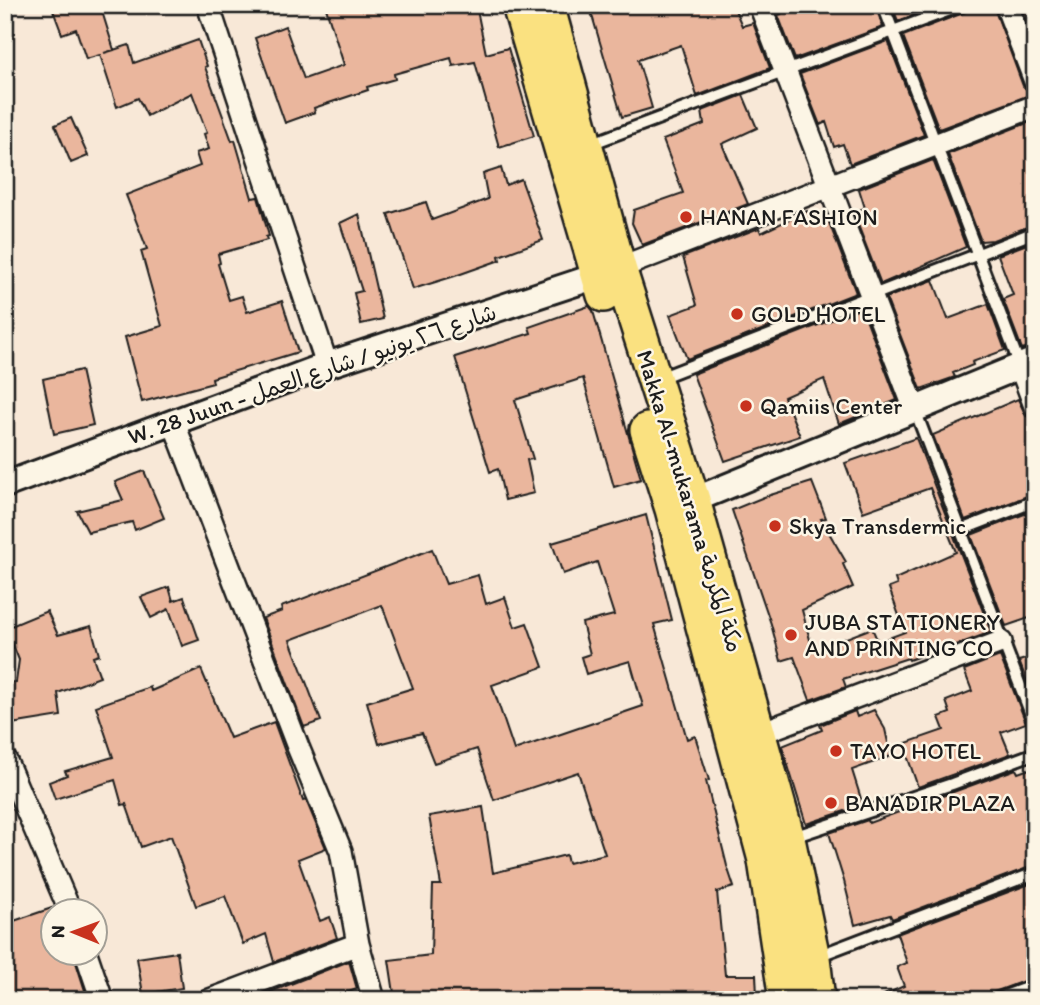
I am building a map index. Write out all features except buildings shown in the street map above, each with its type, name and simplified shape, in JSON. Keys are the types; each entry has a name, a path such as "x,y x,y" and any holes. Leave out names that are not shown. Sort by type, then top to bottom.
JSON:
{"highway":[{"name":"Makka Al-mukarama مكة المكرمة","path":"519,5 609,272 758,734 788,839 813,958 817,1000"},
{"name":"Makka Al-mukarama مكة المكرمة","path":"547,5 587,145 609,272 654,380 765,860 786,1000"}],"street":[{"path":"208,5 327,365"},
{"path":"760,5 915,407"},
{"path":"1006,5 1035,81"},
{"path":"609,272 1035,106"},
{"name":"W. 28 Juun - شارع ٢٦ يونيو / شارع العمل","path":"5,485 327,365 609,272"},
{"path":"682,504 1027,363 1035,406"},
{"path":"173,421 298,747 341,851 358,944 374,1000"},
{"path":"758,734 1001,642"},
{"path":"7,768 64,897"},
{"path":"210,1000 358,944"},
{"path":"91,967 102,1000"}],"lane":[{"path":"883,5 977,254 1027,363"},
{"path":"587,145 963,5"},
{"path":"654,380 1035,232"},
{"path":"915,407 1001,642 1035,725"},
{"path":"961,530 1035,500"},
{"path":"788,839 1035,753"},
{"path":"813,958 1035,873"},
{"path":"1001,998 1035,985"}],"place":[{"name":"HANAN FASHION","path":"686,217"},
{"name":"GOLD HOTEL","path":"737,314"},
{"name":"Qamiis Center","path":"746,406"},
{"name":"Skya Transdermic","path":"775,526"},
{"name":"JUBA STATIONERY AND PRINTING CO","path":"791,635"},
{"name":"TAYO HOTEL","path":"836,751"},
{"name":"BANADIR PLAZA","path":"831,803"}]}
